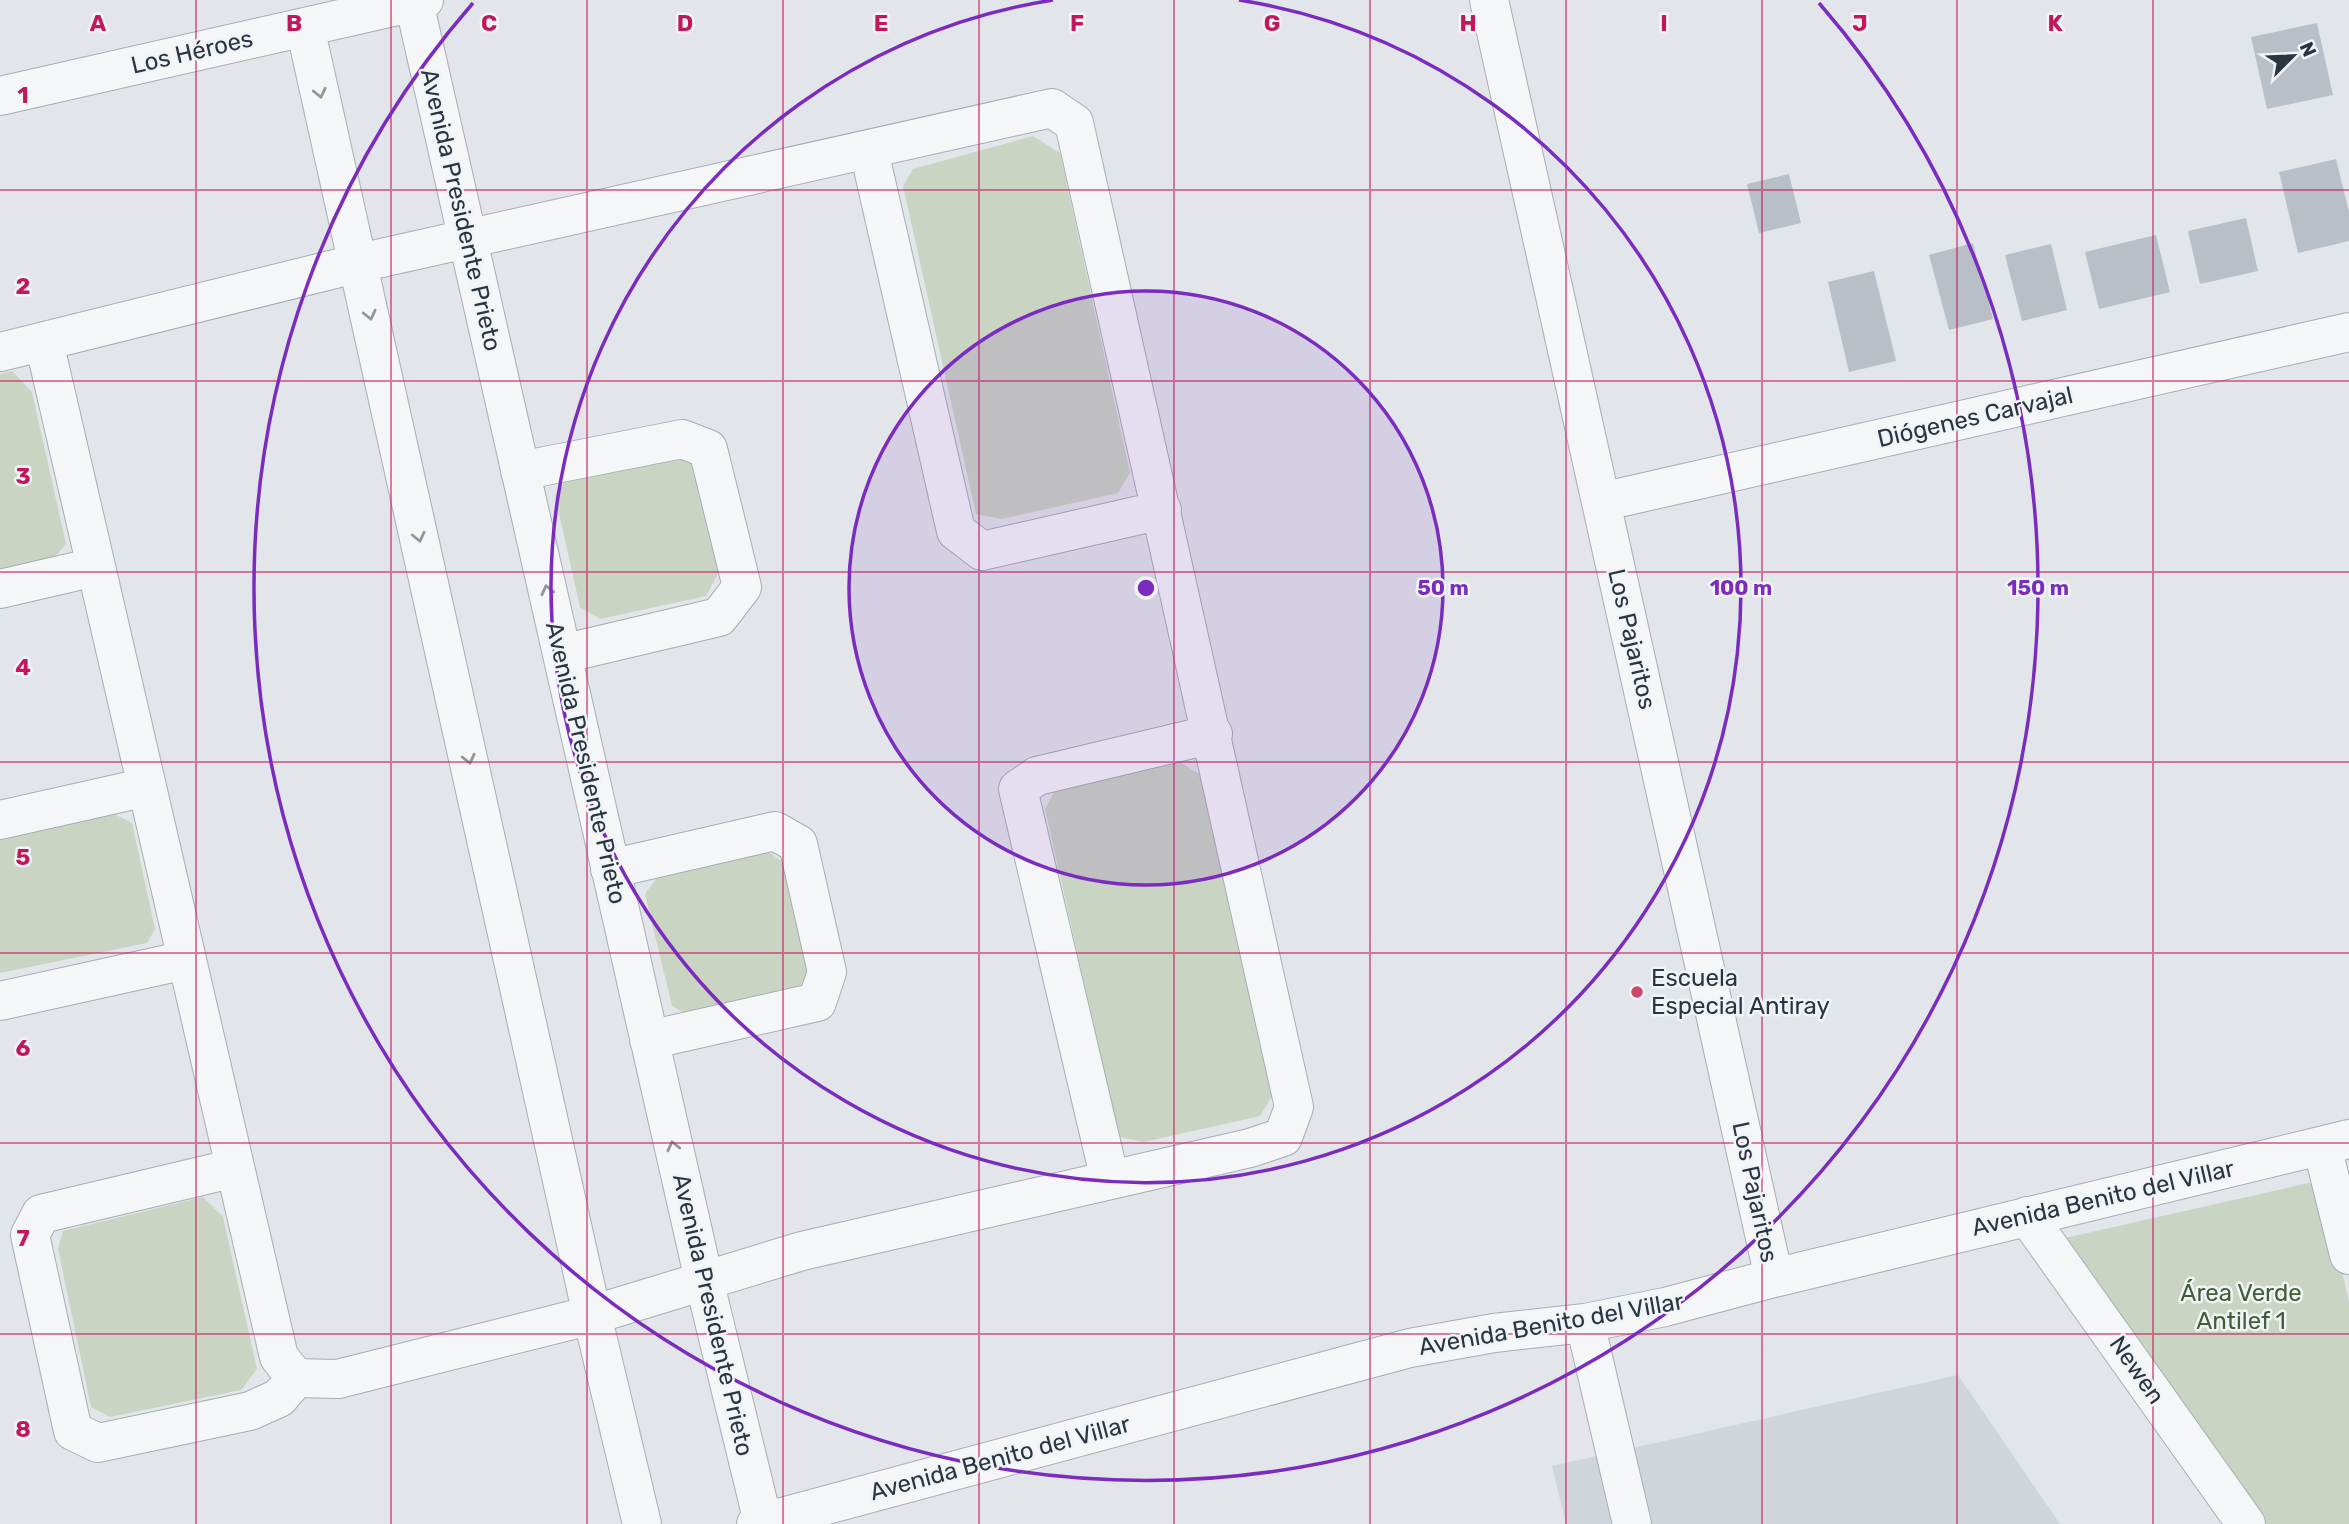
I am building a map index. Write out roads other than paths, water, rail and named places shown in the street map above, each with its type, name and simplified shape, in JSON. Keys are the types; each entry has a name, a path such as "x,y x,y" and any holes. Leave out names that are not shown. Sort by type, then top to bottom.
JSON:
{"street":[{"name":"Los Pajaritos","path":"1489,0 1774,1278"},
{"name":"Los Héroes","path":"0,96 419,1"},
{"name":"Avenida Presidente Prieto","path":"419,1 467,239 760,1523"},
{"path":"305,27 592,1315 642,1524"},
{"path":"0,352 359,263 1052,108 1074,123 1213,734 1294,1107 1283,1137 1250,1148 802,1251 592,1315 338,1379 296,1378 279,1357 44,342"},
{"path":"869,151 956,531 982,551 1162,510"},
{"name":"Diógenes Carvajal","path":"1601,502 2349,332"},
{"path":"520,471 682,439 708,449 742,587 719,617 562,654"},
{"path":"0,589 95,567"},
{"path":"1110,1180 1018,789 1037,776 1213,734"},
{"path":"0,820 147,787"},
{"path":"610,869 775,831 798,844 827,972 817,1002 649,1040"},
{"path":"0,1001 186,960"},
{"path":"2336,1143 2349,1255"},
{"name":"Avenida Benito del Villar","path":"760,1523 1410,1348 1494,1333 1585,1323 1665,1307 2027,1216 2336,1143"},
{"path":"235,1168 41,1214 30,1235 73,1431 98,1443 250,1411 279,1398 296,1378"},
{"name":"Newen","path":"2027,1216 2246,1524"},
{"path":"1585,1323 1632,1524"}],"place":[{"name":"Escuela Especial Antiray","path":"1637,992"}],"park label":[{"name":"Área Verde Antilef 1","path":"2241,1307"}]}
